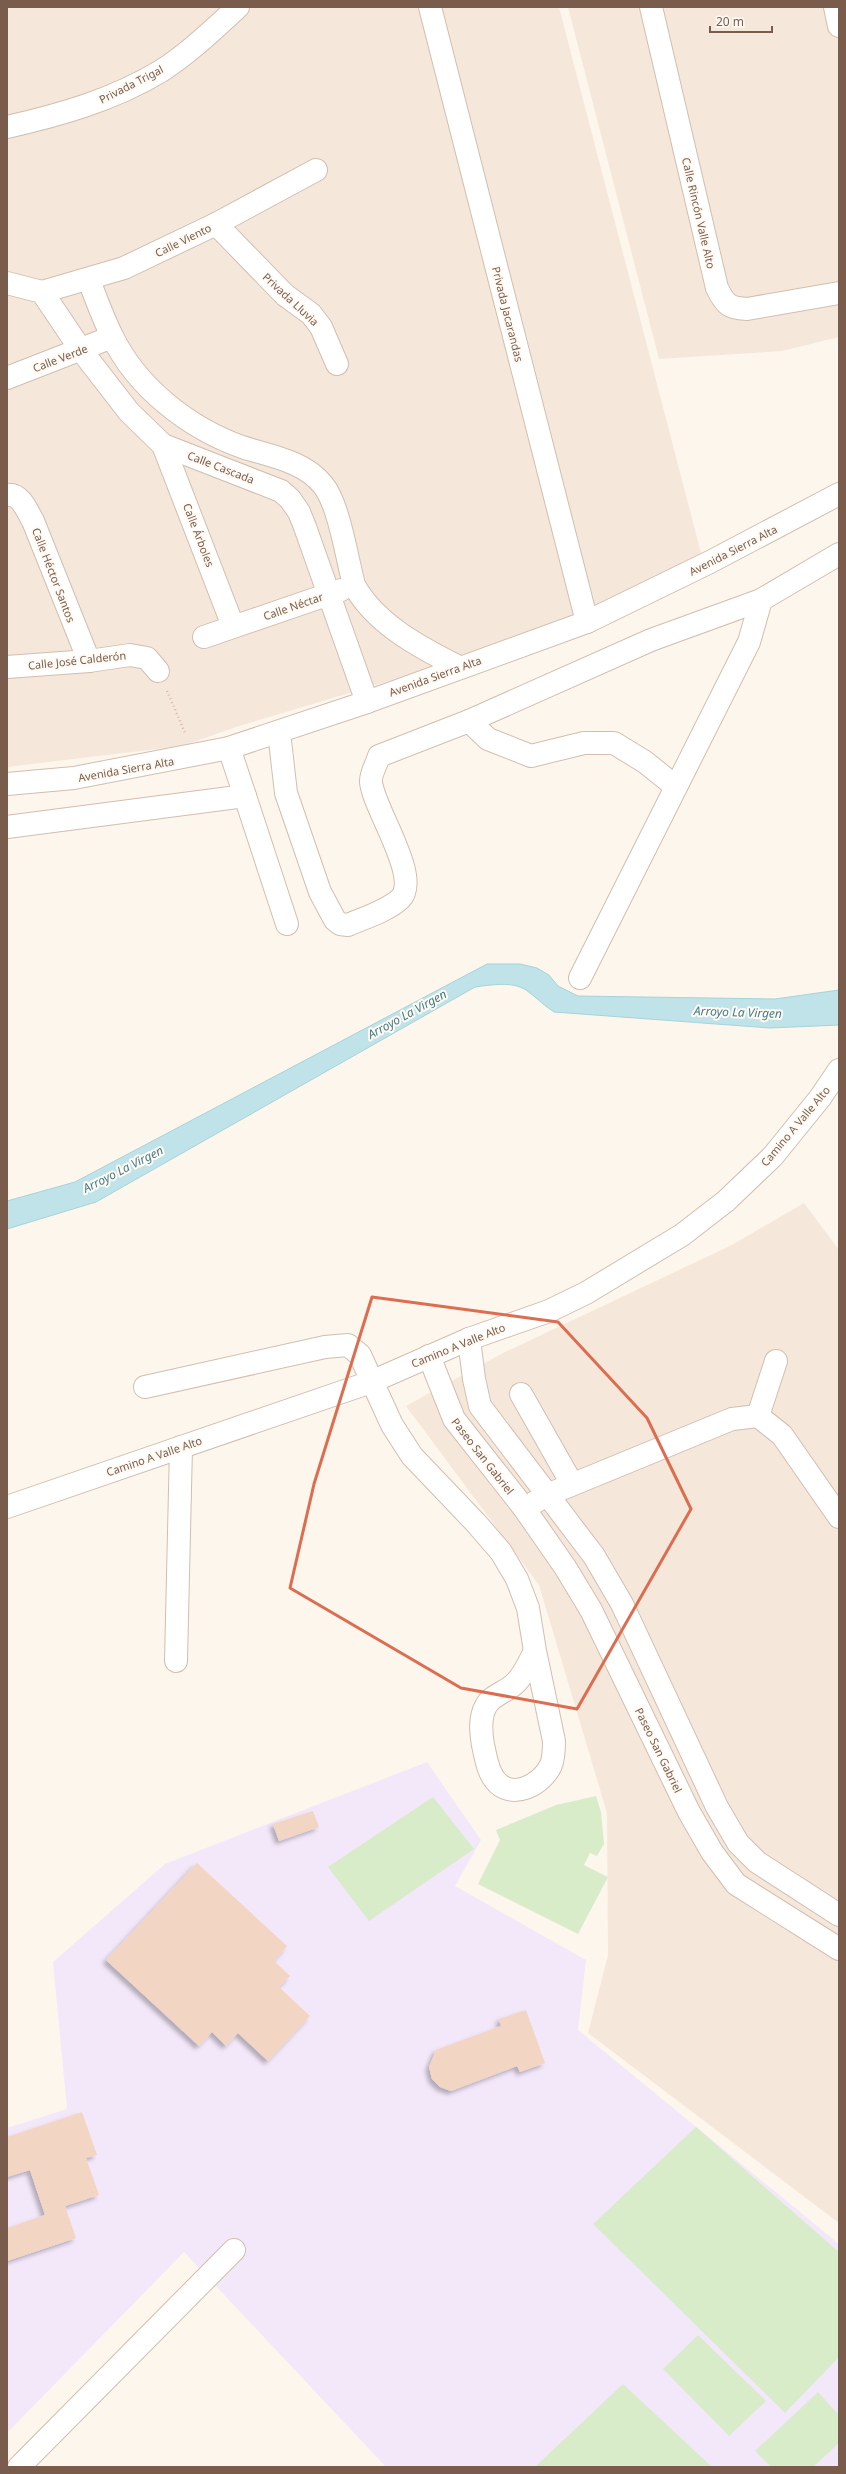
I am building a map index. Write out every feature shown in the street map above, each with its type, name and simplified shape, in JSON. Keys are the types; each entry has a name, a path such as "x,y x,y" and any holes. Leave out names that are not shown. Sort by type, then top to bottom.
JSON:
{"street":[{"name":"Privada Trigal","path":"7,127 54,116 109,97 161,71 216,28 238,7"},
{"name":"Privada Jacarandas","path":"430,7 587,622"},
{"name":"Calle Rincón Valle Alto","path":"651,7 717,288 723,301 733,308 746,309 839,293"},
{"path":"834,7 839,26"},
{"name":"Calle Viento","path":"42,292 89,280 124,268 216,224 316,170"},
{"name":"Privada Lluvia","path":"216,224 285,295 311,314 321,327 337,364"},
{"path":"89,280 112,338 130,365 153,391 184,418 224,441 300,466 316,476 332,499 354,585 366,604 410,640 459,667"},
{"path":"7,283 42,292"},
{"name":"Calle Cascada","path":"42,292 80,350 129,412 163,445 270,486 290,499 299,512 367,702"},
{"name":"Calle Verde","path":"7,378 112,338"},
{"name":"Calle Árboles","path":"163,445 233,626"},
{"path":"270,486 280,459"},
{"name":"Avenida Sierra Alta","path":"7,784 74,778 195,756 229,748 367,702 459,667 587,622 710,562 839,494"},
{"name":"Calle Héctor Santos","path":"9,495 22,502 33,521 89,661"},
{"path":"279,732 286,793 320,892 335,920 340,924 348,925 393,904 401,899 406,890 405,872 371,782 379,756 469,721 650,640 761,600 839,554"},
{"name":"Calle Néctar","path":"204,637 354,585"},
{"path":"580,978 749,642 761,600"},
{"name":"Calle José Calderón","path":"7,667 89,661 130,655 153,665"},
{"path":"469,721 488,739 531,756 584,743 614,743 645,762 676,787"},
{"path":"229,748 287,924"},
{"path":"7,827 245,796"},
{"name":"Camino A Valle Alto","path":"7,1507 371,1382 468,1339 549,1311 586,1293 682,1235 726,1201 773,1156 820,1098 839,1070"},
{"path":"468,1339 480,1406 594,1556 622,1604 652,1672 717,1807 738,1843 757,1862 839,1915"},
{"path":"145,1387 325,1347 348,1345 360,1355 371,1382 392,1425 412,1456 501,1552 517,1579 528,1608 535,1651 554,1741 554,1756 545,1775 535,1784 515,1791 505,1788 495,1780 488,1765 481,1734 482,1719 486,1706 496,1696 513,1685 526,1668 535,1651"},
{"name":"Paseo San Gabriel","path":"428,1356 454,1419 524,1508 565,1567 591,1610 689,1812 712,1852 736,1884 839,1949"},
{"path":"758,1416 776,1360"},
{"path":"521,1394 572,1484"},
{"path":"454,1419 480,1406"},
{"path":"524,1508 547,1494 732,1419 758,1416 782,1435 839,1517"},
{"path":"176,1661 181,1447"},
{"path":"625,1682 652,1672"},
{"path":"736,1884 757,1862"},
{"path":"19,2467 234,2250"}],"path":[{"path":"153,665 195,756"}],"highlighted area":[{"path":"372,1297 558,1322 647,1418 691,1509 577,1709 461,1688 290,1588 314,1484"}],"shaded area":[{"path":"7,7 559,7 702,557 583,615 463,659 236,727 182,746 7,767"},
{"path":"568,7 839,7 839,337 782,351 659,359"},
{"path":"804,1203 839,1250 839,2223 588,2033 608,1955 607,1813 539,1585 406,1406 503,1353 732,1245"},
{"path":"427,1762 481,1840 455,1886 586,1960 578,2030 839,2244 839,2467 386,2467 184,2252 7,2433 7,2128 67,2109 53,1962 165,1864"}],"green space":[{"path":"596,1796 601,1812 604,1844 597,1856 590,1853 584,1865 608,1877 578,1934 478,1884 500,1840 496,1830 556,1805"},
{"path":"433,1797 474,1849 369,1921 328,1867"},
{"path":"696,2127 839,2252 839,2357 785,2413 593,2224"},
{"path":"698,2335 766,2401 729,2436 663,2369"},
{"path":"623,2384 712,2467 535,2467"},
{"path":"818,2392 839,2415 839,2443 813,2467 771,2467 755,2451"}],"water":[{"name":"Arroyo La Virgen","path":"487,964 520,964 537,968 549,975 558,986 578,996 775,999 839,990 839,1025 770,1028 554,1012 526,990 514,985 501,984 475,987 96,1202 7,1229 7,1201 75,1182"}],"building":[{"path":"313,1811 319,1827 279,1841 273,1824"},
{"path":"197,1863 287,1946 274,1961 290,1976 279,1987 310,2016 268,2061 238,2033 226,2046 212,2032 199,2046 106,1960"},
{"path":"526,2010 545,2063 520,2072 517,2066 451,2091 440,2087 432,2079 429,2067 436,2050 501,2026 499,2019"},
{"path":"82,2112 97,2155 86,2158 99,2195 65,2206 76,2238 7,2261 7,2228 45,2215 30,2170 7,2177 7,2137"}]}
